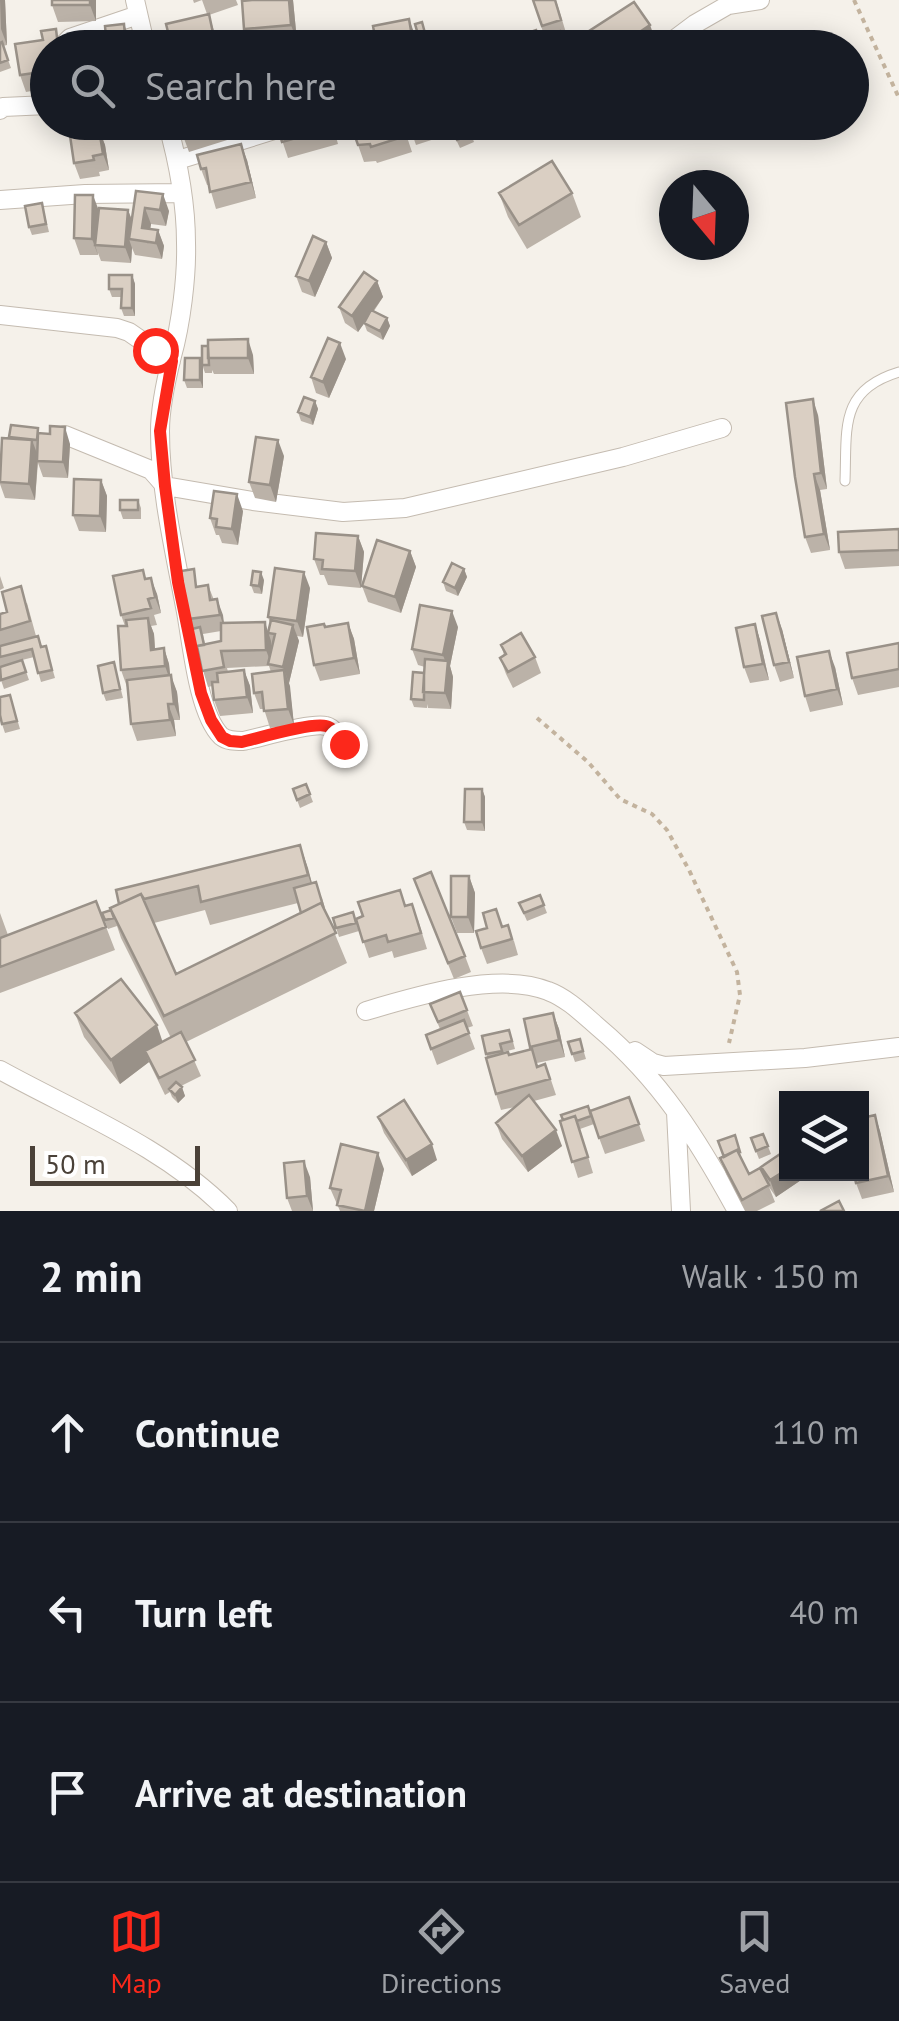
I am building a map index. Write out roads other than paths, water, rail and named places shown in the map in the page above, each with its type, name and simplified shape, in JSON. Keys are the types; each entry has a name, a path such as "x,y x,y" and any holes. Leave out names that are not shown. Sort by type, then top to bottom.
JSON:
{"street":[{"path":"687,30 727,2 760,0"},
{"path":"87,30 136,7"},
{"path":"0,110 30,106"},
{"path":"172,140 178,160 186,243 180,317 160,431 178,582 201,693 211,720 222,737 230,741 328,726 344,744"},
{"path":"178,160 242,140"},
{"path":"0,200 181,193"},
{"path":"0,315 117,328 172,361"},
{"path":"65,435 152,470 165,486 343,512 405,508 606,461 722,428"},
{"path":"366,1011 423,994 498,984 548,991 653,1063 664,1066 805,1058 899,1047"},
{"path":"576,1008 631,1058 676,1109 737,1211"},
{"path":"0,1070 140,1144 206,1189 228,1211"},
{"path":"676,1109 681,1211"}],"lane":[{"path":"845,481 848,420 862,390 899,372"}]}
